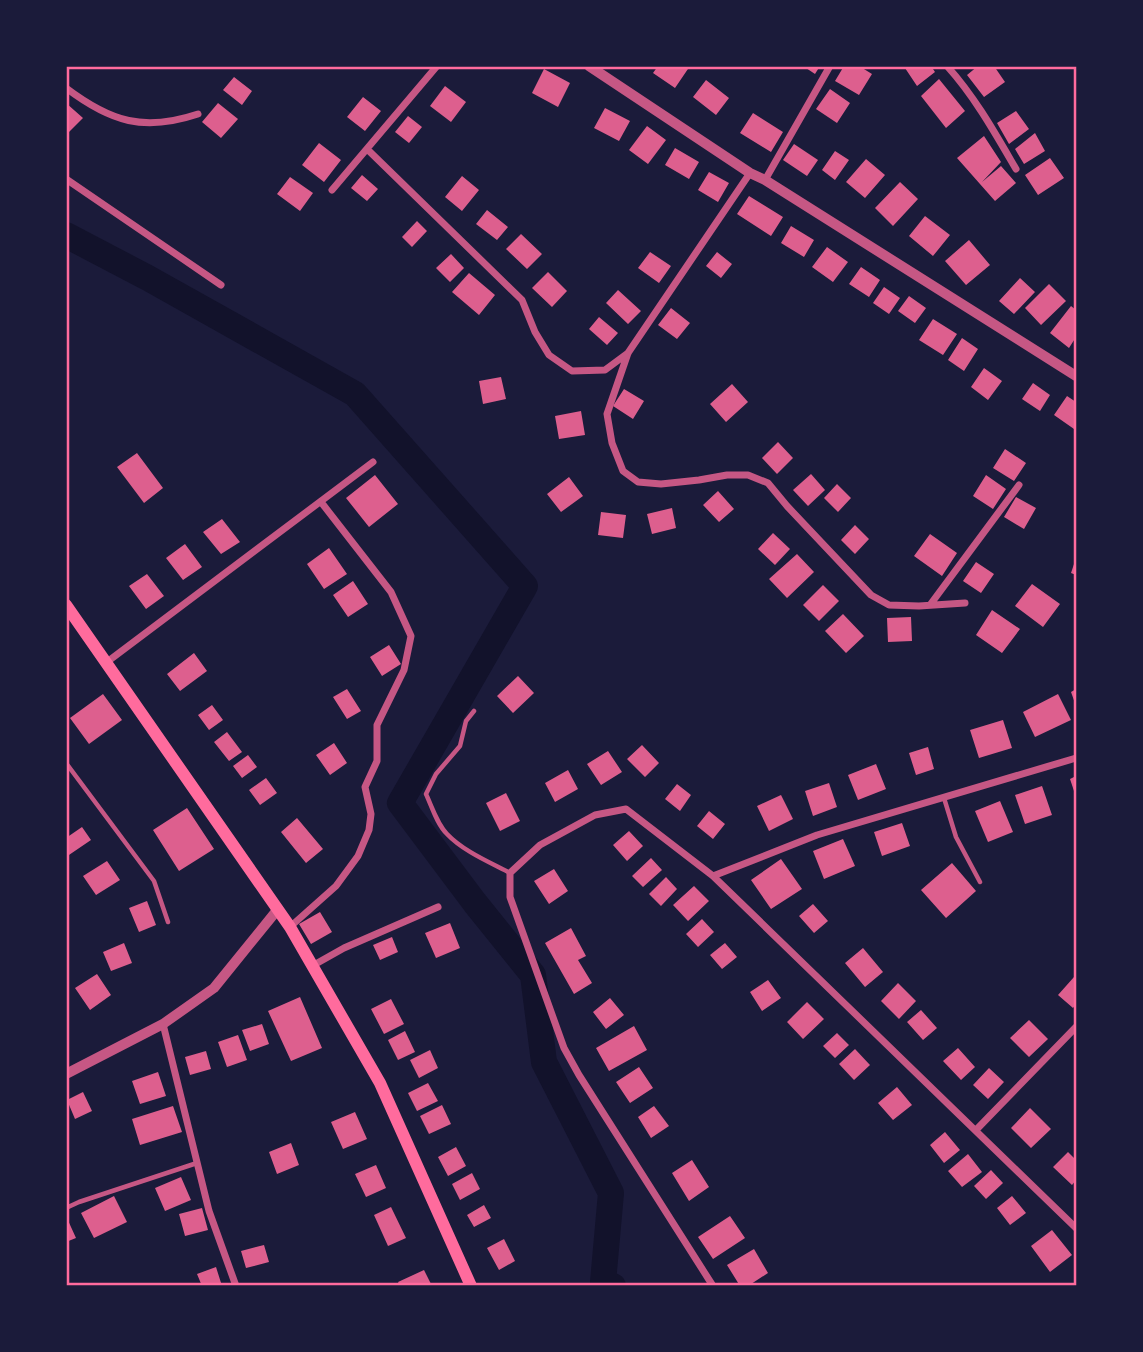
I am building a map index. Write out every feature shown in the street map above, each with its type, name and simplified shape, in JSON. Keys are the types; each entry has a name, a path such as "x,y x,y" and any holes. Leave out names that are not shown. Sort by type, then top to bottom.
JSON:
{"main road":[{"path":"66,606 290,927 380,1083 471,1286"}],"street":[{"path":"332,190 436,66"},
{"path":"589,66 750,173 1076,375"},
{"path":"765,180 830,66"},
{"path":"947,66 983,114 1016,169"},
{"path":"66,88 81,99 132,122 159,124 198,114"},
{"path":"367,149 522,300 549,355 572,371 605,370 628,352"},
{"path":"750,173 628,352 607,414 612,443 623,471 638,482 662,484 727,475 748,475 768,483 871,595 889,605 965,603"},
{"path":"66,179 221,285"},
{"path":"107,662 373,462"},
{"path":"930,605 1019,485"},
{"path":"290,927 336,886 358,856 369,830 370,814 365,787 377,761 377,725 404,670 411,636 391,592 321,502"},
{"path":"713,876 817,835 1076,758"},
{"path":"713,1286 564,1048 510,897 510,873 540,845 595,815 626,809 713,876 1076,1228"},
{"path":"312,966 344,948 438,906"},
{"path":"66,1074 163,1024 214,988 278,909"},
{"path":"163,1024 209,1211 236,1286"},
{"path":"976,1130 1076,1027"}],"lane":[{"path":"474,711 466,721 460,746 436,774 426,794 446,834 463,847 510,873"},
{"path":"66,763 154,881 168,922"},
{"path":"944,797 956,837 980,883"},
{"path":"66,1208 197,1163"}],"building":[{"path":"658,66 690,66 675,88 653,73"},
{"path":"803,66 820,66 815,74"},
{"path":"844,66 859,66 872,74 859,95 835,81"},
{"path":"931,66 935,72 917,86 905,68"},
{"path":"978,66 994,66 1005,82 984,97 967,75"},
{"path":"544,69 570,83 558,107 532,93"},
{"path":"234,77 252,91 242,105 223,90"},
{"path":"939,79 965,111 946,128 921,96"},
{"path":"706,80 729,98 716,115 693,97"},
{"path":"445,86 466,102 451,122 430,106"},
{"path":"830,89 850,103 837,123 816,109"},
{"path":"363,97 381,111 365,131 347,117"},
{"path":"66,103 83,118 66,135"},
{"path":"218,103 238,119 221,138 202,122"},
{"path":"605,108 630,121 619,141 594,128"},
{"path":"1016,111 1029,129 1009,144 997,123"},
{"path":"753,113 783,132 771,152 740,133"},
{"path":"408,116 422,127 409,143 395,132"},
{"path":"647,126 666,140 648,164 629,150"},
{"path":"1035,133 1045,151 1024,164 1015,149"},
{"path":"984,136 1001,162 982,182 1001,166 1016,183 995,201 957,158"},
{"path":"319,143 341,160 324,182 302,165"},
{"path":"794,144 818,160 807,176 783,160"},
{"path":"675,148 699,162 689,179 665,165"},
{"path":"835,151 849,160 835,180 822,170"},
{"path":"1050,158 1064,178 1038,195 1025,175"},
{"path":"866,159 885,175 865,198 846,182"},
{"path":"709,172 729,183 718,202 698,190"},
{"path":"362,175 378,189 367,201 351,188"},
{"path":"462,176 479,190 462,211 445,197"},
{"path":"290,177 313,193 300,211 277,194"},
{"path":"900,182 918,199 893,226 875,208"},
{"path":"749,196 783,217 771,236 737,214"},
{"path":"487,210 508,227 497,240 476,224"},
{"path":"925,216 950,235 933,256 909,236"},
{"path":"417,221 427,231 412,247 402,237"},
{"path":"791,226 814,240 804,257 781,243"},
{"path":"521,234 542,254 527,269 506,249"},
{"path":"969,240 990,265 966,285 945,261"},
{"path":"827,247 848,262 833,282 812,267"},
{"path":"650,252 671,266 659,283 638,268"},
{"path":"717,252 732,264 721,278 706,266"},
{"path":"451,254 464,268 450,282 436,268"},
{"path":"861,267 880,280 869,297 849,284"},
{"path":"548,272 567,291 552,307 532,288"},
{"path":"469,273 495,295 479,315 452,292"},
{"path":"1020,278 1035,292 1014,314 999,301"},
{"path":"1049,284 1066,301 1041,325 1025,308"},
{"path":"884,287 900,298 889,314 873,303"},
{"path":"618,290 641,311 628,324 606,303"},
{"path":"909,296 926,308 915,323 898,311"},
{"path":"1071,306 1076,310 1076,337 1069,348 1050,333"},
{"path":"671,308 690,323 677,339 658,325"},
{"path":"599,317 618,333 607,345 589,329"},
{"path":"933,319 957,334 943,355 919,340"},
{"path":"962,338 978,349 964,371 948,360"},
{"path":"984,368 1002,381 988,400 971,387"},
{"path":"501,377 506,399 483,404 479,381"},
{"path":"1033,383 1050,395 1040,411 1022,399"},
{"path":"732,384 748,402 726,422 710,404"},
{"path":"624,389 644,401 633,419 613,406"},
{"path":"1067,396 1076,402 1074,429 1054,415"},
{"path":"581,411 585,435 559,439 555,416"},
{"path":"778,442 793,458 777,474 762,458"},
{"path":"1005,449 1026,463 1014,481 993,468"},
{"path":"137,453 163,488 144,503 117,467"},
{"path":"811,474 825,490 808,506 793,490"},
{"path":"375,475 398,504 369,527 346,498"},
{"path":"986,475 1006,489 993,509 973,496"},
{"path":"569,477 583,496 561,512 547,494"},
{"path":"837,484 851,498 838,512 824,498"},
{"path":"718,491 734,509 719,522 703,505"},
{"path":"1016,497 1036,508 1024,529 1004,517"},
{"path":"672,508 676,528 652,534 647,514"},
{"path":"601,512 626,515 623,538 598,535"},
{"path":"222,519 240,542 221,554 203,532"},
{"path":"855,525 869,539 855,554 841,540"},
{"path":"773,533 790,549 775,565 758,549"},
{"path":"930,534 957,553 942,576 914,556"},
{"path":"185,544 202,567 183,580 166,558"},
{"path":"329,548 347,574 324,589 307,564"},
{"path":"797,554 814,572 787,598 769,579"},
{"path":"1076,558 1076,575 1071,573"},
{"path":"976,562 994,574 981,593 963,581"},
{"path":"147,574 164,596 146,609 129,586"},
{"path":"353,581 368,604 348,617 333,595"},
{"path":"1032,584 1060,604 1043,627 1015,606"},
{"path":"823,585 839,601 819,621 803,605"},
{"path":"992,610 1020,629 1002,653 976,635"},
{"path":"843,614 864,636 846,653 825,631"},
{"path":"911,617 912,641 888,642 887,618"},
{"path":"389,645 401,664 382,676 370,657"},
{"path":"194,653 207,671 180,691 167,674"},
{"path":"518,676 534,693 513,713 497,696"},
{"path":"347,689 361,711 347,719 333,697"},
{"path":"1076,689 1076,706 1071,692"},
{"path":"103,694 122,720 89,744 70,718"},
{"path":"1058,694 1071,720 1035,737 1023,712"},
{"path":"212,705 223,720 209,730 198,715"},
{"path":"1003,720 1012,748 979,758 970,730"},
{"path":"227,732 242,752 229,761 214,742"},
{"path":"334,743 347,763 330,775 316,755"},
{"path":"642,745 659,763 645,777 627,759"},
{"path":"928,747 934,769 916,775 909,753"},
{"path":"608,751 622,772 601,785 587,764"},
{"path":"248,755 257,767 242,778 233,766"},
{"path":"876,764 886,789 858,800 848,775"},
{"path":"568,770 578,789 555,802 545,783"},
{"path":"1076,776 1076,797 1070,779"},
{"path":"266,778 277,793 260,805 249,790"},
{"path":"829,783 837,807 813,816 805,791"},
{"path":"677,784 691,795 680,811 665,799"},
{"path":"1042,786 1052,815 1025,824 1015,795"},
{"path":"506,793 520,821 500,831 486,803"},
{"path":"781,795 793,819 769,831 757,806"},
{"path":"1000,801 1013,832 988,842 975,811"},
{"path":"187,808 214,849 179,871 153,830"},
{"path":"709,811 725,824 713,839 697,826"},
{"path":"297,818 323,849 306,863 281,832"},
{"path":"902,823 910,846 882,856 874,832"},
{"path":"82,827 91,840 66,857 66,838"},
{"path":"629,831 643,846 627,861 613,845"},
{"path":"843,839 855,866 824,879 813,851"},
{"path":"651,858 662,870 643,887 632,876"},
{"path":"781,859 802,889 771,909 751,880"},
{"path":"107,861 120,880 96,895 83,876"},
{"path":"952,863 976,891 946,918 921,890"},
{"path":"554,869 568,891 549,904 534,881"},
{"path":"666,877 677,889 661,906 649,894"},
{"path":"694,886 709,901 688,921 673,905"},
{"path":"147,901 156,925 139,932 129,908"},
{"path":"813,904 828,921 814,933 799,916"},
{"path":"320,912 332,932 311,944 299,924"},
{"path":"702,919 714,932 698,947 686,934"},
{"path":"450,923 460,948 436,958 425,933"},
{"path":"571,928 586,956 578,960 592,983 574,994 545,943"},
{"path":"392,937 398,952 380,960 373,945"},
{"path":"124,943 132,963 111,971 103,952"},
{"path":"725,943 737,957 722,969 710,955"},
{"path":"863,948 883,972 865,987 845,963"},
{"path":"97,974 111,995 90,1010 75,988"},
{"path":"1074,977 1076,1004 1073,1008 1058,995"},
{"path":"768,980 781,998 762,1011 750,992"},
{"path":"898,983 916,1001 899,1019 881,1001"},
{"path":"300,997 322,1048 291,1061 268,1011"},
{"path":"610,998 624,1015 606,1029 593,1012"},
{"path":"391,999 404,1024 384,1034 371,1009"},
{"path":"807,1002 824,1019 803,1039 787,1022"},
{"path":"921,1010 937,1028 923,1040 907,1022"},
{"path":"1029,1020 1048,1039 1029,1057 1010,1038"},
{"path":"262,1024 269,1044 250,1051 242,1030"},
{"path":"634,1026 647,1050 609,1071 596,1048"},
{"path":"405,1031 415,1052 398,1060 388,1040"},
{"path":"837,1033 849,1045 835,1058 823,1046"},
{"path":"238,1035 247,1060 227,1067 218,1042"},
{"path":"958,1048 975,1067 961,1080 943,1061"},
{"path":"855,1049 870,1065 854,1080 839,1064"},
{"path":"430,1050 438,1068 419,1078 410,1060"},
{"path":"206,1051 211,1069 190,1075 185,1057"},
{"path":"639,1067 653,1088 630,1103 616,1082"},
{"path":"989,1068 1004,1082 988,1099 973,1085"},
{"path":"158,1072 166,1096 140,1104 132,1081"},
{"path":"428,1083 438,1101 417,1111 408,1093"},
{"path":"897,1087 912,1105 893,1120 878,1103"},
{"path":"83,1092 92,1111 75,1119 67,1100"},
{"path":"442,1105 451,1124 429,1134 420,1116"},
{"path":"173,1106 182,1132 140,1145 132,1119"},
{"path":"654,1106 669,1126 651,1138 638,1117"},
{"path":"1030,1108 1051,1129 1031,1148 1011,1128"},
{"path":"355,1112 367,1139 343,1149 331,1122"},
{"path":"945,1132 960,1150 944,1163 930,1145"},
{"path":"291,1143 299,1165 277,1174 269,1152"},
{"path":"456,1147 466,1166 448,1176 438,1157"},
{"path":"1068,1152 1076,1160 1076,1180 1072,1185 1053,1167"},
{"path":"968,1154 982,1172 962,1187 948,1171"},
{"path":"692,1160 709,1187 689,1201 672,1173"},
{"path":"376,1165 386,1188 366,1197 355,1174"},
{"path":"991,1170 1003,1183 986,1199 974,1186"},
{"path":"472,1173 480,1189 460,1200 452,1184"},
{"path":"181,1177 191,1200 165,1211 155,1188"},
{"path":"114,1196 127,1222 94,1238 81,1213"},
{"path":"1012,1196 1026,1213 1010,1225 997,1208"},
{"path":"484,1205 491,1218 474,1227 467,1215"},
{"path":"391,1207 406,1238 388,1246 374,1215"},
{"path":"202,1208 208,1230 185,1236 179,1214"},
{"path":"66,1216 76,1238 66,1242"},
{"path":"730,1216 745,1238 713,1259 698,1237"},
{"path":"1052,1230 1072,1255 1050,1272 1031,1246"},
{"path":"504,1239 515,1261 499,1270 487,1248"},
{"path":"264,1245 269,1262 246,1268 241,1251"},
{"path":"754,1249 768,1273 748,1286 740,1286 727,1265"},
{"path":"216,1267 222,1286 202,1286 197,1274"},
{"path":"424,1270 432,1286 400,1286 398,1282"}],"waterway":[{"path":"66,235 355,394 525,586 400,803 533,975 544,1062 611,1193 603,1282 613,1286"}]}
